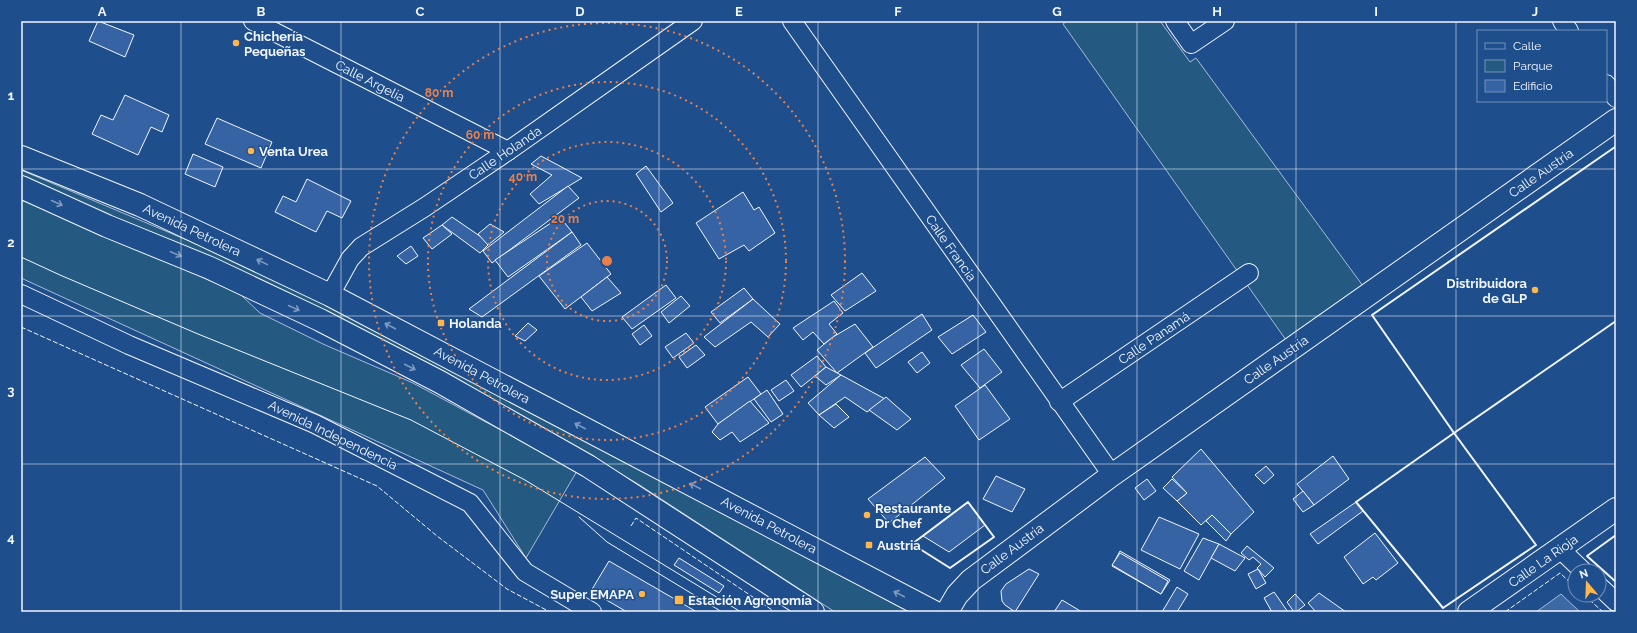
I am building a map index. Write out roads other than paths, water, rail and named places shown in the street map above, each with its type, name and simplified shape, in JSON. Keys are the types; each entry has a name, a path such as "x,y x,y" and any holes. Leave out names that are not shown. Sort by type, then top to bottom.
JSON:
{"main road":[{"name":"Calle Austria","path":"947,612 958,594 971,580 1112,475 1616,120"},
{"name":"Avenida Petrolera","path":"21,157 140,205 330,295 934,612"},
{"name":"Avenida Petrolera","path":"21,187 107,226 210,268 320,320 440,382 588,466 813,612"},
{"name":"Calle La Rioja","path":"1469,612 1616,510"}],"street":[{"name":"Calle Argelia","path":"252,21 508,151"},
{"name":"Calle Holanda","path":"330,295 350,258 361,247 425,207 508,151 693,21"},
{"name":"Calle Francia","path":"792,21 1059,402 1112,475"},
{"path":"1175,21 1191,44 1225,21"},
{"path":"1562,21 1568,30"},
{"path":"1607,85 1616,98"},
{"name":"Calle Panamá","path":"1059,402 1249,273"},
{"name":"Avenida Independencia","path":"21,294 129,345 316,424 470,503 525,572 592,612"},
{"path":"1560,549 1575,563"},
{"path":"1607,594 1616,602"}],"tram line":[{"path":"21,257 198,334 411,420 525,480 741,612"},
{"path":"579,517 607,542 722,612"}],"place":[{"name":"Chichería Pequeñas","path":"236,43"},
{"name":"Venta Urea","path":"251,151"},
{"name":"Distribuidora de GLP","path":"1535,290"},
{"name":"Holanda","path":"441,323"},
{"name":"Restaurante Dr Chef","path":"867,515"},
{"name":"Austria","path":"869,545"},
{"name":"Super EMAPA","path":"642,594"},
{"name":"Estación Agronomía","path":"679,600"}]}
